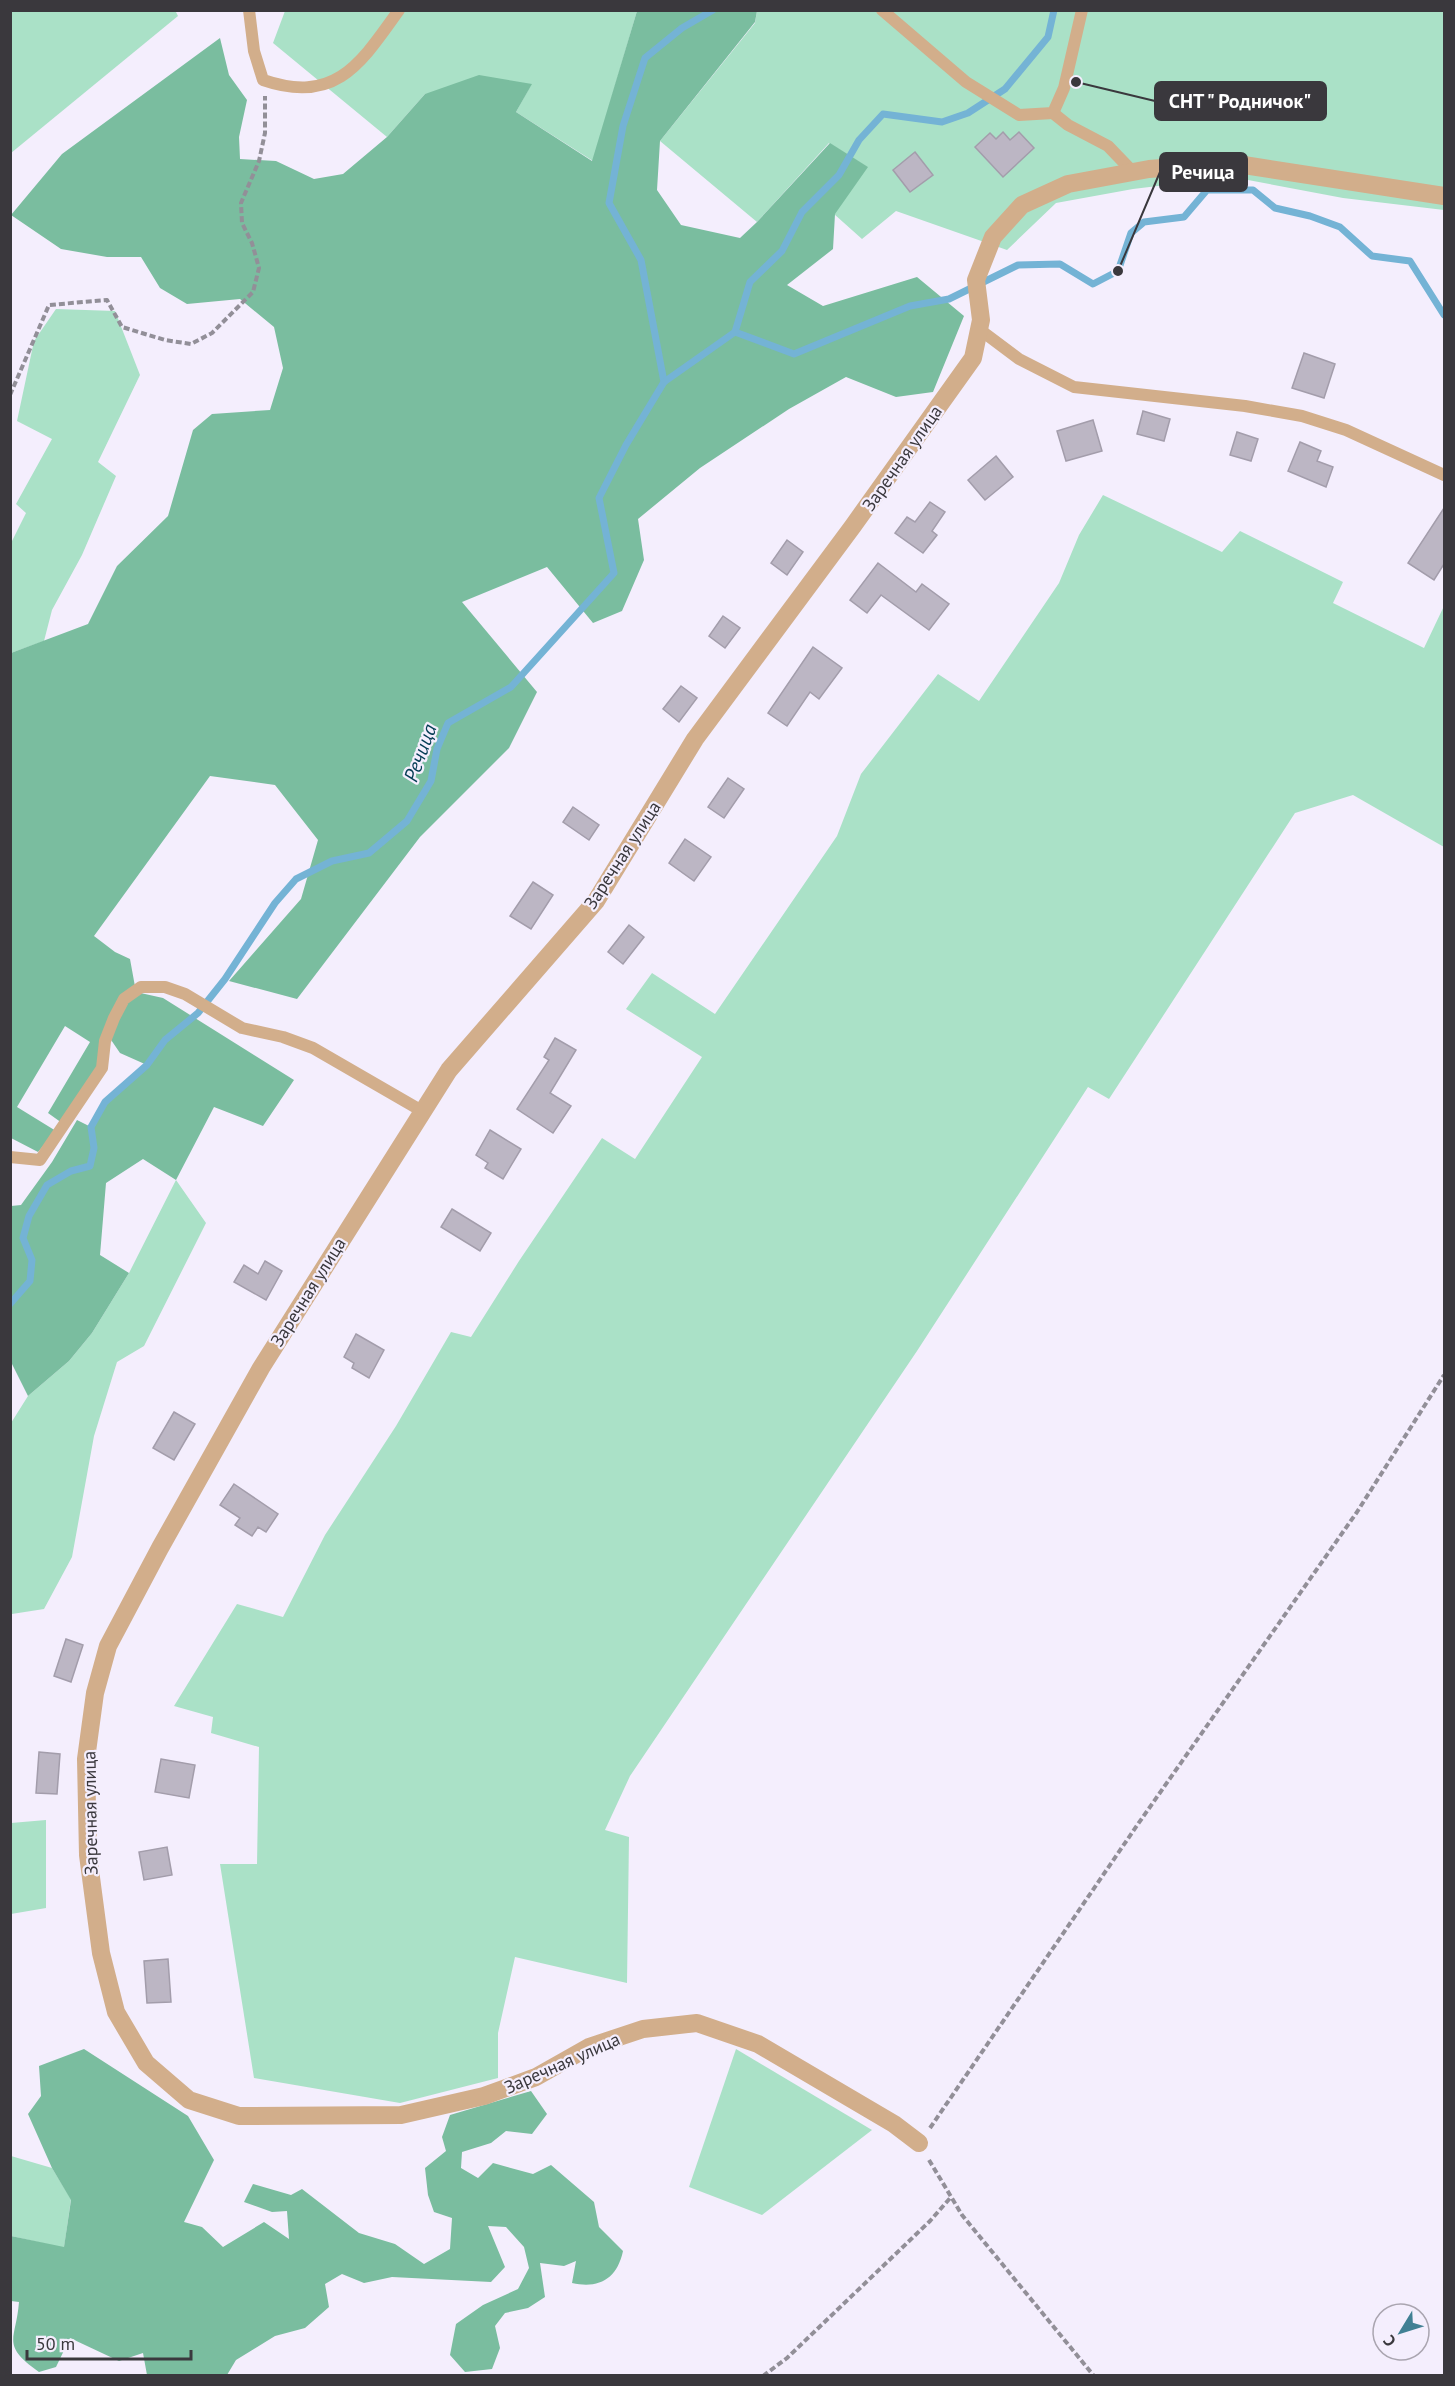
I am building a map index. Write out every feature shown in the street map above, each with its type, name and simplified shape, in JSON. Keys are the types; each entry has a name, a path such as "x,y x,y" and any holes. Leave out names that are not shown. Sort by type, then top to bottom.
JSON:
{"street":[{"name":"Заречная улица","path":"919,2143 894,2124 758,2044 697,2023 643,2029 589,2047 526,2081 484,2096 401,2115 239,2116 189,2100 146,2063 116,2012 101,1953 88,1855 86,1759 95,1693 108,1646 261,1368 449,1070 596,901 695,740 846,536 973,358 981,320 976,280 993,237 1022,205 1068,184 1133,172 1231,163 1444,196"}],"lane":[{"path":"249,10 254,51 263,80 284,87 310,87 335,82 375,44 399,10"},
{"path":"882,10 966,82 1019,114 1053,113 1068,125 1108,146 1133,172"},
{"path":"1053,113 1065,88 1082,10"},
{"path":"979,329 1019,359 1074,387 1245,406 1302,416 1346,430 1444,475"},
{"path":"10,1157 40,1160 102,1068 105,1041 124,999 141,987 165,987 242,1028 283,1037 313,1048 422,1112"}],"path":[{"path":"10,395 49,305 107,300 122,327 165,340 191,344 212,333 253,292 259,268 252,243 242,224 241,203 259,161 265,133 263,80"},
{"path":"1094,2376 962,2215 919,2143 1138,1824 1357,1512 1444,1375"},
{"path":"763,2376 788,2358 930,2221 951,2197"}],"green space":[{"path":"11,10 175,10 178,16 11,153"},
{"path":"285,11 637,11 593,161 516,112 531,85 425,94 387,137 273,43"},
{"path":"637,11 757,11 755,22 660,141 657,190 681,225 740,238 830,143 868,167 835,214 833,249 787,285 823,306 917,277 964,316 933,392 896,397 846,377 789,409 700,468 638,519 644,560 622,611 593,623 547,567 462,602 537,692 509,748 420,837 297,999 229,981 301,899 318,840 275,785 210,776 94,936 115,952 130,959 136,992 163,998 294,1080 263,1126 214,1107 176,1180 143,1159 106,1183 100,1255 129,1273 92,1333 69,1361 28,1396 11,1362 11,1206 21,1205 52,1162 77,1120 91,1127 105,1102 147,1065 120,1053 107,1034 108,1059 62,1123 48,1113 90,1042 65,1026 17,1107 56,1131 38,1152 11,1138 11,653 88,624 117,566 168,516 193,430 212,414 270,410 283,368 274,327 240,299 187,304 160,288 141,257 107,257 61,249 11,215 62,154 220,38 229,75 247,100 239,137 240,159 276,161 314,179 343,174 387,137 425,94 479,75 532,84 516,112 592,161"},
{"path":"757,11 1444,11 1444,210 1343,198 1232,177 1133,189 1056,203 1007,250 896,211 862,239 834,214 867,167 829,143 757,222 660,141 755,23"},
{"path":"56,309 115,311 140,375 98,462 116,476 82,555 52,610 44,641 11,653 11,543 26,513 16,504 52,439 17,421 34,341"},
{"path":"1103,495 1222,552 1240,531 1343,582 1333,603 1424,648 1444,606 1444,847 1353,795 1295,813 1109,1099 1088,1087 917,1351 630,1776 605,1830 629,1837 627,1983 515,1957 498,2033 498,2078 400,2103 254,2078 220,1864 257,1864 259,1747 211,1733 213,1717 174,1706 237,1604 283,1617 325,1535 396,1426 451,1332 471,1337 602,1138 635,1159 702,1057 626,1009 652,973 715,1014 837,836 861,774 938,674 979,701 1059,583 1079,535"},
{"path":"176,1180 206,1223 144,1346 117,1362 94,1436 72,1557 44,1609 12,1614 11,1618 11,1423 28,1396 69,1361 92,1333 129,1273"},
{"path":"46,1820 46,1908 11,1914 11,1823"},
{"path":"84,2049 188,2116 214,2160 184,2222 202,2227 223,2247 264,2222 289,2239 287,2211 272,2212 244,2202 253,2184 291,2195 302,2189 359,2233 395,2244 424,2264 450,2249 452,2218 434,2212 428,2195 425,2168 446,2151 442,2137 450,2115 531,2091 547,2114 532,2134 506,2131 491,2143 462,2152 461,2168 478,2178 493,2163 533,2174 551,2165 594,2202 599,2227 623,2251 620,2261 616,2269 605,2280 591,2284 572,2283 576,2261 564,2266 540,2263 545,2297 528,2308 505,2313 495,2326 500,2348 492,2369 465,2372 450,2355 456,2324 483,2305 518,2289 529,2268 524,2247 506,2227 488,2226 505,2267 491,2282 392,2277 364,2283 342,2274 325,2284 329,2307 305,2328 275,2336 236,2360 227,2375 147,2375 143,2353 119,2361 70,2338 56,2367 39,2372 19,2355 13,2341 19,2302 11,2301 11,2236 64,2247 71,2200 52,2168 28,2114 41,2096 39,2066"},
{"path":"736,2049 872,2130 762,2215 689,2187"},
{"path":"11,2156 52,2168 71,2199 64,2248 11,2236"}],"building":[{"path":"1003,132 1010,140 1019,132 1034,148 1003,177 975,147 990,133 996,139"},
{"path":"915,152 933,175 910,192 893,170"},
{"path":"1304,353 1335,364 1324,398 1292,388"},
{"path":"1143,411 1170,419 1164,441 1137,434"},
{"path":"1093,420 1102,451 1066,461 1057,431"},
{"path":"1237,432 1258,439 1251,461 1230,455"},
{"path":"1300,442 1321,451 1317,461 1333,467 1326,487 1288,471"},
{"path":"996,456 1013,477 985,500 968,480"},
{"path":"930,502 945,512 932,531 937,535 923,553 895,533 907,517 915,522"},
{"path":"1444,508 1444,564 1434,580 1408,563"},
{"path":"787,540 803,552 787,575 771,563"},
{"path":"878,563 916,592 922,584 949,604 929,630 881,595 867,613 850,600"},
{"path":"723,616 740,628 725,648 709,636"},
{"path":"813,647 842,668 819,699 810,692 787,726 768,713"},
{"path":"681,686 697,698 679,722 663,709"},
{"path":"728,778 744,789 724,818 708,807"},
{"path":"573,807 599,825 589,840 563,822"},
{"path":"685,839 711,857 694,881 669,863"},
{"path":"533,882 553,895 531,929 510,916"},
{"path":"629,925 644,937 623,964 608,952"},
{"path":"555,1038 576,1050 550,1093 571,1106 553,1133 517,1109 549,1060 544,1057"},
{"path":"490,1130 521,1149 503,1179 485,1168 488,1163 476,1155"},
{"path":"452,1209 491,1233 480,1251 441,1227"},
{"path":"265,1261 282,1271 266,1300 234,1282 244,1265 258,1274"},
{"path":"356,1334 384,1350 369,1378 352,1368 354,1363 344,1357"},
{"path":"174,1412 195,1424 174,1460 153,1448"},
{"path":"234,1484 278,1514 266,1532 258,1527 252,1536 235,1525 240,1518 220,1505"},
{"path":"66,1639 83,1645 71,1682 54,1676"},
{"path":"39,1752 60,1754 57,1794 36,1793"},
{"path":"161,1759 195,1765 189,1798 155,1792"},
{"path":"167,1847 172,1875 144,1880 139,1852"},
{"path":"168,1959 171,2002 147,2003 144,1961"}],"waterway":[{"path":"664,382 641,260 609,203 623,126 645,58 682,28 713,10"},
{"name":"Речица","path":"10,1304 30,1281 32,1260 23,1238 29,1216 47,1185 71,1171 90,1166 94,1148 91,1127 105,1102 147,1065 165,1040 198,1013 225,979 275,903 296,879 332,861 369,853 407,821 431,781 437,749 448,723 511,687 614,573 599,498 626,445 664,382 735,332 750,282 782,251 802,212 839,175 859,140 883,114 942,122 968,113 1005,89 1048,37 1054,10"},
{"name":"Речица","path":"735,332 794,354 910,306 949,299 1018,265 1060,264 1093,284 1118,271 1131,233 1144,222 1184,217 1207,190 1253,190 1275,208 1310,216 1340,227 1372,256 1410,261 1444,315"}],"place":[{"name":"СНТ \" Родничок\"","path":"1076,82"},
{"name":"Речица","path":"1118,271"}]}
